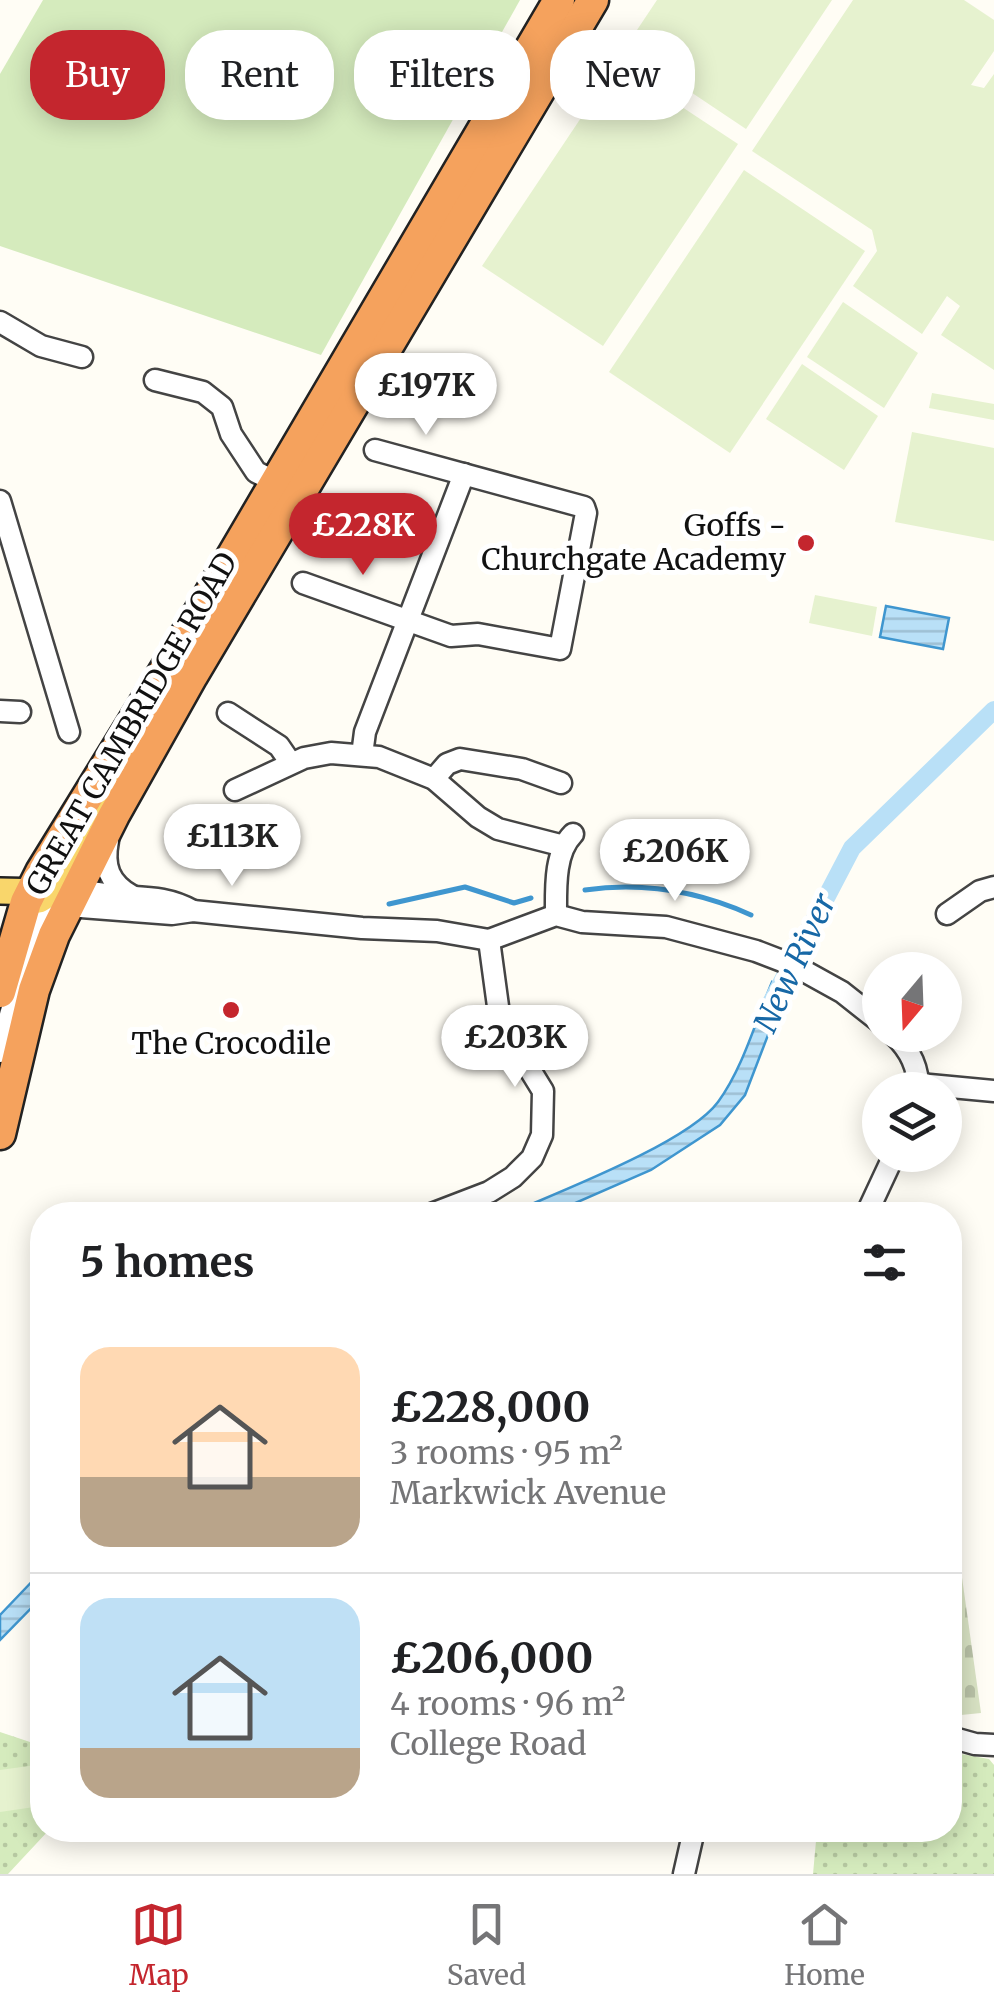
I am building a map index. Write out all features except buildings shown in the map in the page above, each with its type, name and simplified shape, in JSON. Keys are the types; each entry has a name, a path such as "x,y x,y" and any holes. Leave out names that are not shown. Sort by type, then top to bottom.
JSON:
{"highway":[{"name":"GREAT CAMBRIDGE ROAD","path":"0,992 37,898 274,480 559,0"},
{"name":"GREAT CAMBRIDGE ROAD","path":"0,1134 34,990 37,898 114,814 593,0"}],"main road":[{"path":"37,898 150,725 192,676"}],"street":[{"path":"0,322 41,346 82,356"},
{"path":"154,380 204,392 222,407 232,434 256,472 274,480"},
{"path":"303,584 451,636 478,634 560,650 584,507 375,450"},
{"path":"362,755 366,732 406,620 464,474"},
{"path":"0,501 70,732"},
{"path":"228,713 279,746 290,762"},
{"path":"235,790 290,762 331,753 394,762 434,779 498,829 568,840 556,915"},
{"path":"434,779 447,764 460,759 522,769 561,784"},
{"path":"114,814 106,850 107,867 114,882 135,897"},
{"path":"947,914 994,886"},
{"path":"37,898 172,900 193,911"},
{"path":"37,898 172,914 193,911 362,928 436,931 489,940 556,915 582,922 666,927 786,962 842,992 862,1008"},
{"path":"0,1052 37,898"},
{"path":"463,1202 514,1177 532,1158 542,1134 543,1091 500,1021 489,940"},
{"path":"962,1089 994,1090"},
{"path":"872,1202 886,1172"},
{"path":"684,1874 691,1842"}],"green space":[{"path":"43,0 520,0 503,30 354,30 354,120 453,120 321,355 0,246 0,74"},
{"path":"657,0 832,0 746,129 695,95 695,30 637,30"},
{"path":"853,0 964,0 994,20 994,51 971,85 984,88 994,74 994,370 941,335 960,306 947,296 922,334 853,286 877,251 872,230 752,151"},
{"path":"695,116 738,144 603,346 482,266 580,120 695,120"},
{"path":"744,170 865,251 730,453 609,372"},
{"path":"843,302 918,353 884,408 807,357"},
{"path":"802,364 878,416 844,470 766,419"},
{"path":"932,393 994,404 994,420 929,408"},
{"path":"912,432 994,448 994,541 895,522"},
{"path":"815,595 877,607 872,636 809,623"},
{"path":"962,1578 981,1713 962,1715"},
{"path":"0,1732 30,1742 30,1842 38,1842 8,1874 0,1874"},
{"path":"962,1754 989,1759 994,1765 994,1874 813,1874 816,1842 962,1842"},
{"path":"30,1766 30,1808 0,1812 0,1770"}],"water":[{"path":"886,606 949,618 943,649 880,637"},
{"path":"772,982 786,988 745,1095 720,1125 651,1170 578,1202 536,1202 620,1166 702,1118 718,1102 748,1044"},
{"path":"30,1584 30,1609 0,1640 0,1615"}],"waterway":[{"name":"New River","path":"771,1003 852,848 994,710"},
{"path":"389,904 465,887 514,903 531,898"},
{"path":"585,890 670,890 751,915"}],"place":[{"name":"Goffs - Churchgate Academy","path":"806,543"},
{"name":"The Crocodile","path":"231,1010"}]}
